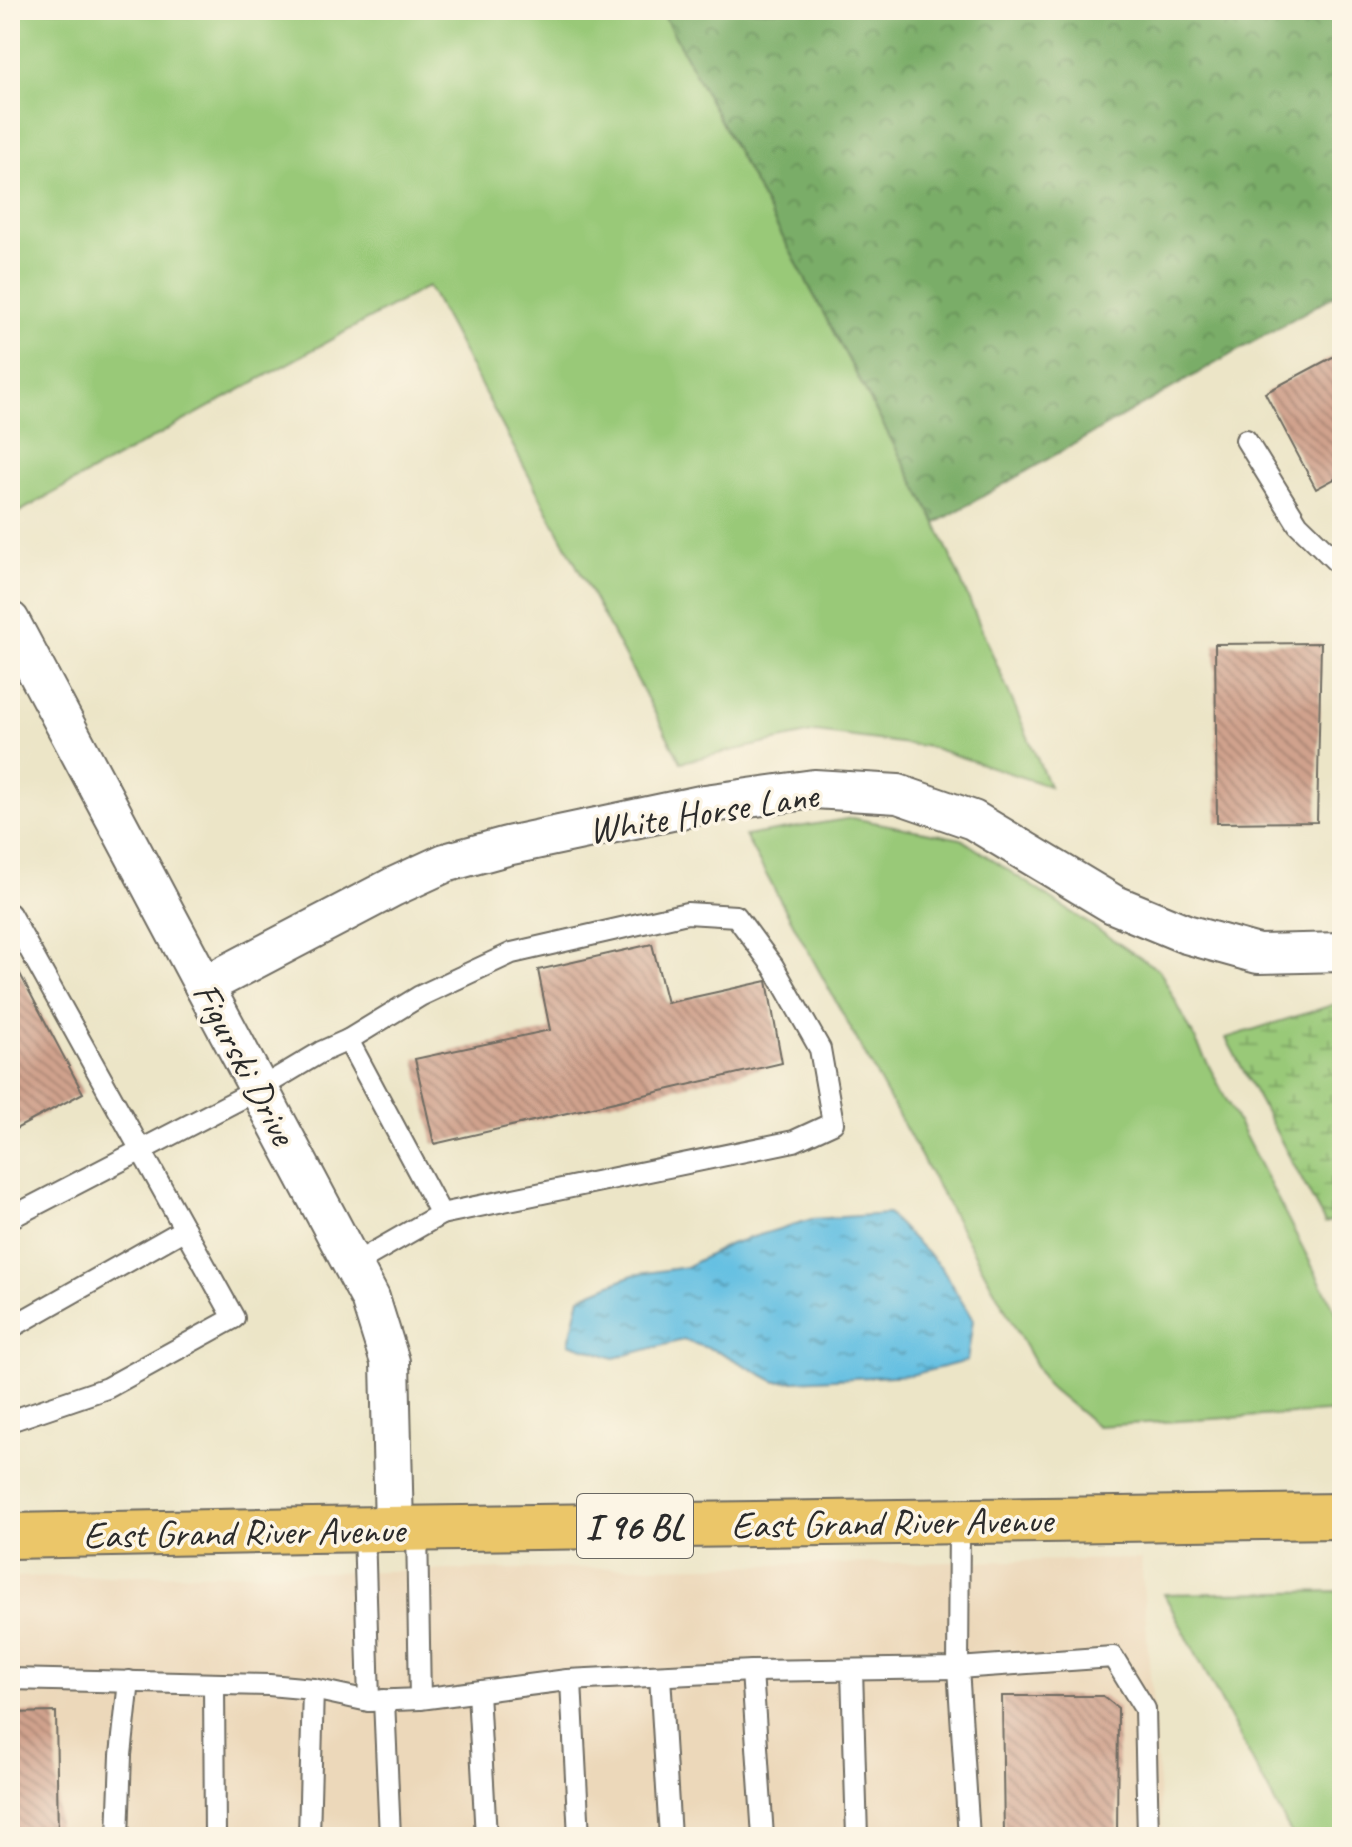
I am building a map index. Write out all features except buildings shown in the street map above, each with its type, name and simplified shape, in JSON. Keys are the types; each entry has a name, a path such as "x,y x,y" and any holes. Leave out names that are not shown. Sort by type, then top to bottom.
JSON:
{"main road":[{"name":"East Grand River Avenue","path":"10,1536 1342,1516"}],"street":[{"name":"Figurski Drive","path":"10,621 370,1298 390,1362 392,1529"},
{"name":"White Horse Lane","path":"204,986 445,863 507,846 705,804 814,789 898,794 973,820 1113,904 1186,934 1258,954 1342,952"}],"lane":[{"path":"1246,440 1298,524 1342,567"},
{"path":"10,1218 259,1089 420,996 512,953 687,913 736,916 773,966 820,1049 833,1123 794,1141 441,1214 352,1265"},
{"path":"10,914 234,1318 107,1388 16,1419 10,1418"},
{"path":"348,1040 441,1214"},
{"path":"10,1328 185,1229"},
{"path":"959,1521 958,1668 969,1837"},
{"path":"392,1529 420,1699"},
{"path":"390,1837 377,1701 392,1529"},
{"path":"10,1679 313,1689 377,1701 420,1699 571,1681 752,1671 958,1668 1113,1657 1145,1709 1148,1837"},
{"path":"852,1670 857,1837"},
{"path":"752,1671 763,1837"},
{"path":"660,1676 670,1837"},
{"path":"118,1837 121,1755 129,1681"},
{"path":"571,1681 579,1837"},
{"path":"214,1684 215,1837"},
{"path":"309,1837 313,1689"},
{"path":"478,1692 486,1837"}],"shaded area":[{"path":"1141,1559 1163,1837 10,1837 10,1577"}],"green space":[{"path":"10,10 661,10 936,523 1049,786 930,747 816,732 681,762 428,286 10,517"},
{"path":"661,10 1342,10 1342,291 936,523"},
{"path":"852,818 961,839 1160,971 1342,1324 1342,1411 1097,1426 1046,1384 745,836"},
{"path":"1342,1002 1342,1218 1325,1223 1226,1038"},
{"path":"1342,1591 1342,1837 1293,1837 1164,1594"}],"water":[{"path":"888,1214 941,1267 973,1320 967,1361 911,1375 776,1382 720,1352 683,1340 614,1358 569,1343 580,1297 633,1275 686,1267 730,1244 812,1219"}]}
